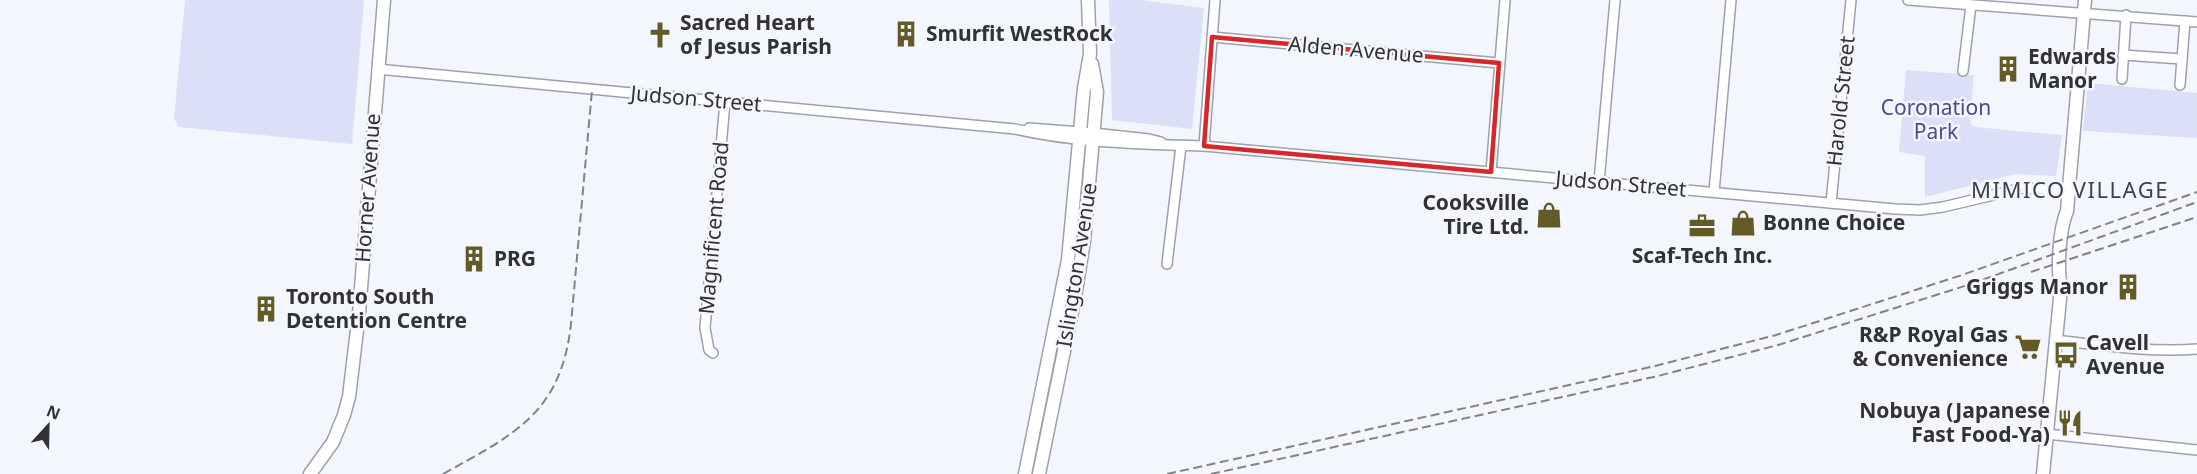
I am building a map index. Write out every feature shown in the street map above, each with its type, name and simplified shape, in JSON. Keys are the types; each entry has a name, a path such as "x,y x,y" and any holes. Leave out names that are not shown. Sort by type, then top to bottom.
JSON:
{"main road":[{"name":"Horner Avenue","path":"310,474 333,442 349,397 384,0"},
{"name":"Islington Avenue","path":"1039,474 1081,264 1089,198 1084,88 1090,54 1088,0"},
{"path":"2043,474 2085,0"},
{"name":"Islington Avenue","path":"1025,474 1068,260 1087,136"}],"street":[{"path":"1204,146 1215,0"},
{"path":"1491,172 1505,0"},
{"path":"1599,182 1615,0"},
{"path":"1714,192 1731,0"},
{"name":"Harold Street","path":"1831,202 1851,0"},
{"path":"1908,0 2197,22"},
{"path":"1963,71 1971,5"},
{"path":"2122,79 2126,15"},
{"path":"2180,85 2185,21"},
{"name":"Alden Avenue","path":"1212,37 1499,63"},
{"path":"2123,55 2182,59"},
{"name":"Judson Street","path":"377,69 1015,129 1037,128 1149,146 1204,146 1920,210 1968,202 2023,188 2069,191"},
{"name":"Magnificent Road","path":"712,353 709,350 705,328 724,102"},
{"path":"1167,264 1181,146"},
{"path":"2055,340 2177,351 2197,349"},
{"path":"2047,434 2197,450"}],"highlighted area":[{"path":"1212,37 1499,63 1491,172 1204,146"}],"green space":[{"path":"185,0 364,0 352,144 179,127 174,119"},
{"path":"1109,0 1140,0 1204,8 1192,129 1112,120"},
{"name":"Coronation Park","path":"1906,70 1974,75 1970,122 1974,127 2062,135 2056,176 2015,174 1925,197 1925,156 1899,152"},
{"path":"2088,83 2197,93 2197,138 2083,131"}],"railway":[{"path":"443,474 513,432 545,400 557,379 566,354 571,324 592,90"},
{"path":"1167,474 1655,366 1776,335 1959,276 2197,192"},
{"path":"1211,474 1658,376 1778,345 1971,284 2197,202"},
{"path":"2031,272 2197,217"}],"place":[{"name":"Smurfit WestRock","path":"906,34"},
{"name":"Sacred Heart of Jesus Parish","path":"660,35"},
{"name":"Edwards Manor","path":"2008,69"},
{"name":"Cooksville Tire Ltd.","path":"1549,215"},
{"name":"Bonne Choice","path":"1743,223"},
{"name":"Scaf-Tech Inc.","path":"1702,226"},
{"name":"PRG","path":"474,259"},
{"name":"Griggs Manor","path":"2128,287"},
{"name":"Toronto South Detention Centre","path":"266,309"},
{"name":"R&P Royal Gas & Convenience","path":"2028,347"},
{"name":"Cavell Avenue","path":"2066,355"},
{"name":"Nobuya (Japanese Fast Food-Ya)","path":"2070,423"}],"district":[{"name":"MIMICO VILLAGE","path":"2070,190"}]}
